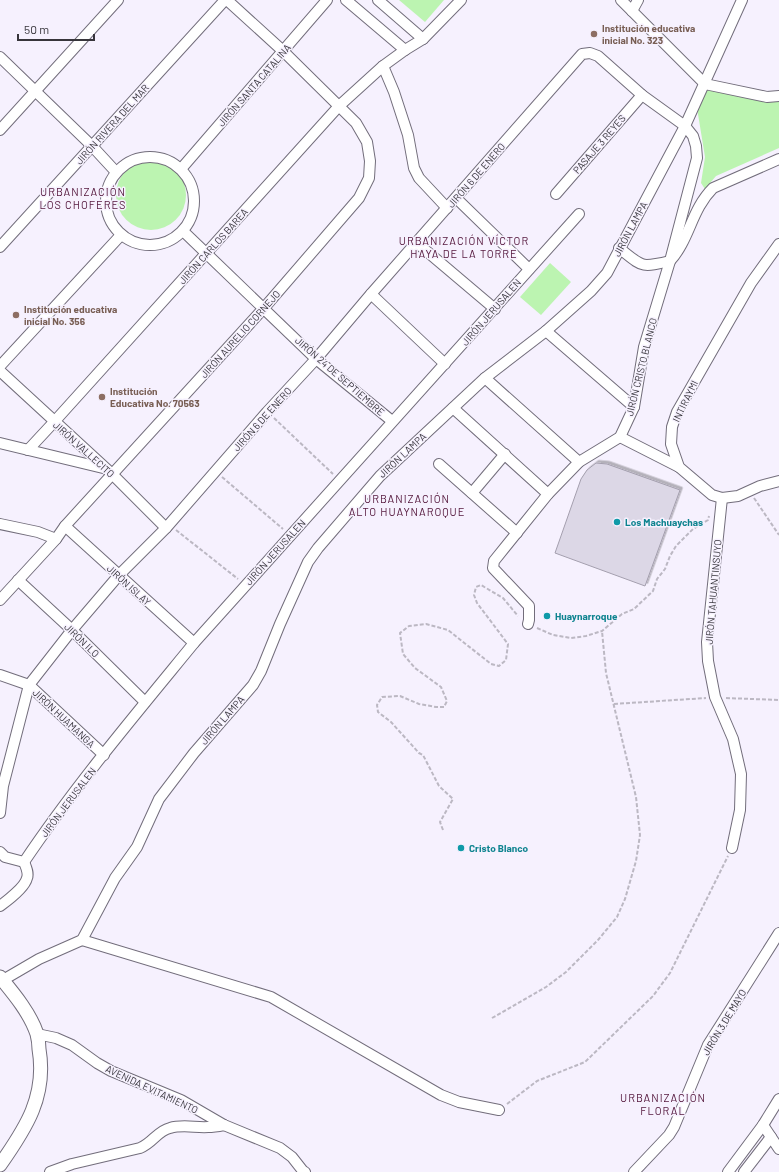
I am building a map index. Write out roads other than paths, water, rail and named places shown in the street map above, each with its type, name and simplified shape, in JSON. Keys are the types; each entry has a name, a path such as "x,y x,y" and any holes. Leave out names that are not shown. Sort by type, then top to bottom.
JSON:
{"main road":[{"path":"0,1165 15,1144 32,1113 39,1094 42,1063 37,1034 26,1011 1,979"}],"street":[{"path":"0,130 118,0"},
{"name":"JIRÓN AURELIO CORNEJO","path":"0,600 56,539 109,471 264,308 359,198 368,178 370,161 367,142 356,123 284,51 226,0"},
{"name":"JIRÓN RIVERA DEL MAR","path":"0,247 226,0"},
{"name":"JIRÓN SANTA CATALINA","path":"181,169 327,0"},
{"path":"346,0 405,50"},
{"path":"378,0 423,40"},
{"name":"JIRÓN CARLOS BAREA","path":"28,450 207,254 339,106 383,66 405,50 423,40 460,0"},
{"path":"621,0 705,84 767,97 779,96"},
{"path":"632,11 638,0"},
{"name":"JIRÓN LAMPA","path":"82,940 115,878 137,847 159,799 194,753 252,685 261,671 308,562 318,548 380,476 485,378 546,331 607,273 685,126 742,0"},
{"name":"JIRÓN 6 DE ENERO","path":"0,813 2,785 29,685 72,630 119,575 168,526 582,54 590,53 598,56 642,95"},
{"path":"0,57 36,90 116,172"},
{"path":"383,66 394,92 408,135 414,168 420,178 447,208"},
{"path":"642,95 685,126"},
{"name":"PASAJE 3 REYES","path":"556,194 642,95"},
{"name":"JIRÓN CRISTO BLANCO","path":"620,437 634,407 644,347 670,261 697,158 693,136 685,126"},
{"path":"155,157 169,160 181,169 191,183 195,200 192,217 183,231 169,241 153,246 136,243 121,235 111,221 106,205 108,188 116,172 127,163 140,158 155,157"},
{"path":"619,248 639,264 650,265 670,261 681,247 696,209 713,188 779,159"},
{"path":"456,198 529,269"},
{"name":"JIRÓN JERUSALEN","path":"24,862 51,822 145,702 194,644 392,421 579,214"},
{"name":"JIRÓN 24 DE SEPTIEMBRE","path":"183,231 316,359 392,421"},
{"path":"0,366 121,235"},
{"path":"417,243 495,308"},
{"name":"INTIRAYMI","path":"679,467 671,444 672,427 677,412 751,283 779,244"},
{"path":"371,294 445,364"},
{"path":"546,331 634,407"},
{"name":"JIRÓN VALLECITO","path":"0,371 168,526"},
{"path":"485,378 579,462"},
{"path":"453,408 548,494"},
{"path":"528,624 530,620 529,606 493,568 494,561 548,494 579,462 620,437 679,467 712,494 722,498 738,496 760,486 779,481"},
{"path":"0,443 109,471"},
{"path":"472,493 504,454"},
{"path":"439,464 517,533"},
{"name":"JIRÓN TAHUANTINSUYO","path":"722,498 707,642 708,661 715,697 733,739 741,774 740,810 732,848"},
{"path":"0,524 38,532 56,539"},
{"name":"JIRÓN ISLAY","path":"65,526 194,644"},
{"name":"JIRÓN ILO","path":"18,580 72,630 145,702"},
{"name":"JIRÓN HUAMANGA","path":"0,675 29,685 104,755"},
{"path":"0,852 5,857 24,862 28,878 25,883 0,906"},
{"name":"JIRÓN 3 DE MAYO","path":"634,1172 669,1135 674,1127 708,1045 779,933"},
{"path":"1,979 39,959 82,940 271,996 441,1095 459,1102 499,1110"},
{"name":"AVENIDA EVITAMIENTO","path":"37,1034 56,1038 72,1045 111,1071 181,1100 224,1125 280,1148 292,1157 301,1172"},
{"path":"728,1172 763,1125 779,1099"},
{"path":"50,1172 72,1164 140,1148 148,1145 161,1132 171,1128 181,1126 208,1127 224,1125"},
{"path":"763,1125 779,1149"},
{"path":"744,1172 771,1138"}],"place":[{"name":"Institución educativa inicial No. 323","path":"594,34"},
{"name":"Institución educativa inicial No. 356","path":"16,315"},
{"name":"Institución Educativa No. 70563","path":"102,397"},
{"name":"Los Machuaychas","path":"617,522"},
{"name":"Huaynarroque","path":"547,616"},
{"name":"Cristo Blanco","path":"461,848"}],"district":[{"name":"URBANIZACIÓN LOS CHOFERES","path":"83,197"},
{"name":"URBANIZACIÓN VÍCTOR HAYA DE LA TORRE","path":"464,246"},
{"name":"URBANIZACIÓN ALTO HUAYNAROQUE","path":"407,504"},
{"name":"URBANIZACIÓN FLORAL","path":"663,1103"}]}
